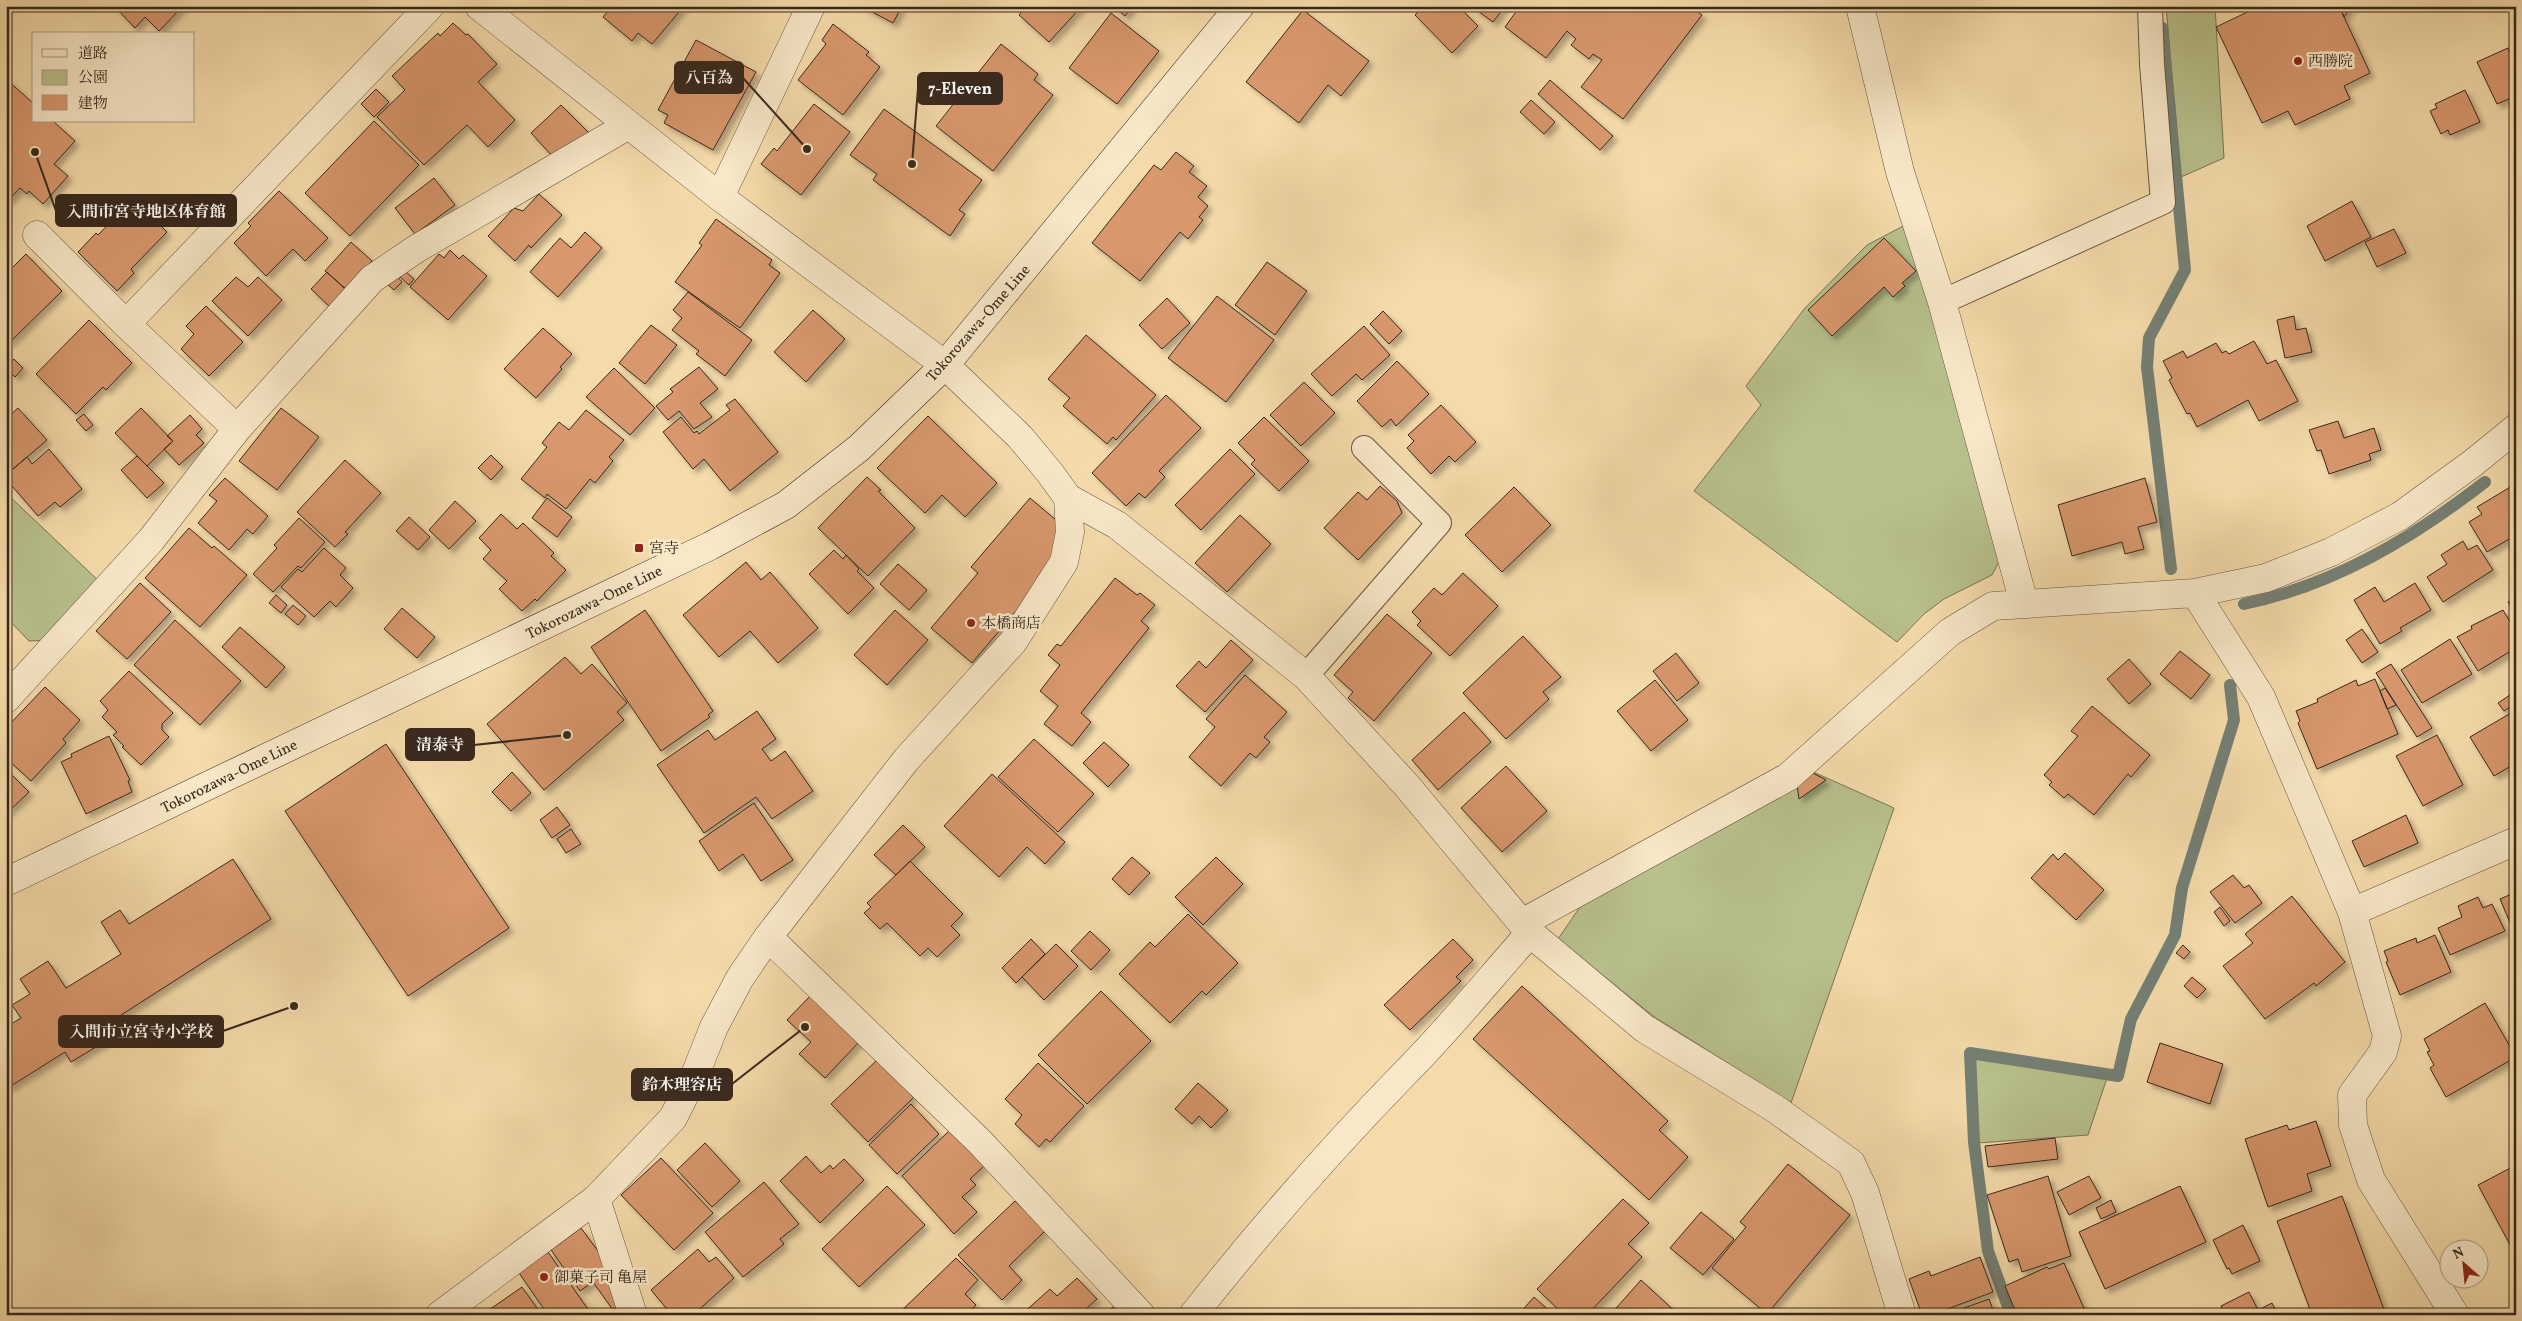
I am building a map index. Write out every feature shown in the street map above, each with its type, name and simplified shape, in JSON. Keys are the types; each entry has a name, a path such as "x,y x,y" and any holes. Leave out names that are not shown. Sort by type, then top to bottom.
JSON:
{"street":[{"path":"126,324 430,6"},
{"path":"479,6 627,126 720,198 945,366 1020,438 1068,498 1117,525 1306,676 1407,786 1526,928 1645,1029 1774,1108 1851,1164 1865,1193 1902,1315"},
{"path":"720,198 811,6"},
{"name":"Tokorozawa-Ome Line","path":"6,882 710,546 777,509 859,448 945,366 1240,6"},
{"path":"1860,6 1900,172 1942,302 2024,603"},
{"path":"6,699 151,540 237,429 372,279 416,249 627,126"},
{"path":"37,235 126,324 237,429"},
{"path":"1193,1315 1252,1242 1335,1147 1407,1072 1526,928 1788,777 1950,632 1993,606 2194,593 2266,578 2331,552 2400,516 2514,432"},
{"path":"440,1315 596,1199 673,1118 697,1070 714,1027 740,978 768,937 906,760 1014,642 1064,562 1070,532 1068,498"},
{"path":"2194,593 2261,697 2352,912 2388,1036 2383,1052 2352,1095 2353,1125 2371,1180 2455,1315"},
{"path":"2352,912 2516,841"},
{"path":"768,937 980,1142 1141,1315"},
{"path":"596,1199 633,1315"}],"lane":[{"path":"1942,302 2163,202 2152,64 2150,6"},
{"path":"1306,676 1439,523 1364,448"}],"green space":[{"path":"2166,6 2215,6 2224,158 2181,177"},
{"path":"1909,223 2002,556 1992,575 1944,599 1924,614 1897,642 1694,491 1761,405 1746,386 1805,308 1867,245"},
{"path":"6,493 103,585 52,640 29,641 6,617"},
{"path":"1811,771 1894,808 1791,1103 1653,1016 1558,939 1580,907"},
{"path":"1973,1051 2108,1075 2088,1135 1978,1143"}],"building":[{"path":"114,6 183,6 159,31 145,17 135,28"},
{"path":"612,6 684,6 652,44 638,33 632,41 603,17"},
{"path":"861,6 902,6 893,23"},
{"path":"1027,6 1082,6 1049,42 1019,15"},
{"path":"1113,6 1133,6 1125,16"},
{"path":"1424,6 1458,6 1478,26 1452,53 1415,15"},
{"path":"1471,6 1505,6 1493,22"},
{"path":"1520,6 1636,6 1644,12 1648,6 1690,6 1702,15 1623,119 1581,87 1602,60 1593,54 1589,59 1571,45 1576,39 1567,31 1546,58 1505,27"},
{"path":"2260,6 2339,6 2370,73 2344,86 2350,99 2295,125 2288,111 2262,123 2216,27"},
{"path":"2339,6 2352,6 2344,17"},
{"path":"1303,10 1369,61 1341,96 1328,85 1299,123 1246,82"},
{"path":"1111,13 1159,51 1117,104 1069,68"},
{"path":"453,23 466,35 468,34 497,64 478,82 515,120 488,147 467,125 424,165 377,117 405,90 392,76 438,33 440,36"},
{"path":"833,24 869,52 866,55 880,67 843,115 798,80 826,44 822,40"},
{"path":"696,40 756,72 713,150 664,123 668,115 658,110"},
{"path":"1001,44 1038,74 1034,80 1053,95 993,171 936,126"},
{"path":"2508,48 2516,66 2516,96 2497,104 2477,62"},
{"path":"6,79 32,102 32,122 54,122 75,141 54,164 68,176 43,204 29,191 27,194 20,188 6,203"},
{"path":"1550,80 1613,136 1600,150 1538,94"},
{"path":"376,89 389,102 374,117 361,104"},
{"path":"2465,90 2480,122 2450,135 2448,130 2441,134 2430,111 2437,108 2435,104"},
{"path":"1531,100 1555,122 1544,134 1520,112"},
{"path":"814,104 850,132 801,195 761,164 774,148 777,151"},
{"path":"561,105 592,136 554,158 531,133"},
{"path":"884,109 982,180 959,210 965,214 950,236 873,180 877,174 850,155"},
{"path":"374,121 419,165 350,236 305,193"},
{"path":"1176,152 1194,166 1189,172 1207,186 1198,197 1208,206 1199,217 1203,220 1188,239 1180,232 1140,281 1092,243 1154,165 1161,170"},
{"path":"434,178 455,205 415,234 395,208"},
{"path":"279,191 328,238 305,261 293,249 266,276 234,243 251,226 248,223"},
{"path":"539,194 562,215 531,248 529,245 515,261 488,236 514,208 523,211"},
{"path":"133,199 167,232 131,269 134,273 117,291 78,252 96,233 98,235"},
{"path":"2352,201 2371,237 2325,261 2307,226"},
{"path":"716,219 772,260 769,265 780,273 740,328 675,282 702,245 699,243"},
{"path":"2394,229 2406,253 2377,267 2365,242"},
{"path":"585,232 602,248 558,297 530,272 560,238 571,248"},
{"path":"1884,238 1916,271 1902,283 1905,286 1893,297 1884,287 1832,336 1808,310"},
{"path":"351,242 372,261 346,289 325,271"},
{"path":"450,250 459,259 463,255 487,276 448,320 410,287 439,254 444,258"},
{"path":"26,254 62,291 9,343 6,340 6,274"},
{"path":"1267,262 1307,291 1275,335 1235,305"},
{"path":"405,271 414,279 409,285 400,277"},
{"path":"327,272 345,289 330,307 311,289"},
{"path":"397,276 402,282 394,290 388,285"},
{"path":"236,277 248,287 258,277 282,300 248,336 212,301"},
{"path":"688,292 752,340 725,376 696,354 699,351 672,330 682,318 673,310"},
{"path":"1217,296 1274,340 1226,402 1168,358"},
{"path":"1167,298 1190,323 1162,349 1139,325"},
{"path":"206,306 243,342 209,376 181,349 194,334 186,326"},
{"path":"813,310 845,339 806,382 774,352"},
{"path":"1383,311 1402,331 1389,344 1370,324"},
{"path":"2294,316 2296,330 2306,328 2312,352 2285,358 2277,320"},
{"path":"89,320 132,363 106,390 103,387 76,414 36,374"},
{"path":"651,325 677,345 645,384 619,363"},
{"path":"1364,326 1390,355 1362,380 1356,374 1332,396 1311,374"},
{"path":"543,328 572,354 560,367 562,369 536,398 504,369"},
{"path":"1086,335 1156,395 1116,440 1113,437 1107,444 1063,406 1070,398 1048,379"},
{"path":"2254,341 2267,364 2276,360 2298,401 2259,421 2248,400 2197,427 2190,413 2187,414 2169,380 2172,378 2163,361 2183,351 2187,358 2216,343 2222,353 2226,351 2229,354"},
{"path":"14,359 23,368 15,377 6,368"},
{"path":"1397,361 1429,394 1396,426 1391,419 1382,427 1357,401"},
{"path":"699,367 718,389 700,403 712,417 694,429 679,411 668,420 656,406 673,392 670,389"},
{"path":"614,368 655,408 630,435 586,397"},
{"path":"1304,382 1335,413 1301,446 1270,415"},
{"path":"1166,395 1201,428 1159,471 1165,477 1145,498 1139,493 1126,506 1092,473"},
{"path":"735,399 778,452 730,491 704,459 693,469 663,432 681,417 694,433 697,431 699,434 730,410 726,405"},
{"path":"1441,405 1476,442 1455,462 1449,456 1431,474 1407,448 1414,441 1408,435"},
{"path":"18,408 47,440 6,475 6,419"},
{"path":"141,408 173,441 147,466 115,433"},
{"path":"281,408 319,437 277,490 239,461"},
{"path":"586,410 624,440 609,457 613,461 595,483 590,479 566,509 547,494 545,498 521,479 547,447 542,443 559,422 569,430"},
{"path":"84,414 93,425 86,431 76,420"},
{"path":"190,415 202,429 196,435 204,443 179,465 164,449 173,441 167,436"},
{"path":"928,416 997,483 965,517 942,495 925,513 877,468"},
{"path":"1264,417 1309,461 1279,491 1251,464 1255,460 1238,443"},
{"path":"2338,421 2344,438 2374,428 2381,450 2369,454 2371,460 2329,474 2321,450 2317,451 2309,430"},
{"path":"49,449 82,489 60,507 55,502 38,516 6,479 6,475 27,457 32,464"},
{"path":"1230,449 1255,474 1201,530 1175,505"},
{"path":"491,455 503,467 491,480 478,468"},
{"path":"137,456 164,483 147,498 121,470"},
{"path":"345,460 381,493 345,532 348,534 335,547 297,512"},
{"path":"867,477 881,490 878,491 915,528 868,576 818,528"},
{"path":"225,478 268,516 253,534 247,529 229,550 198,523 217,501 209,495"},
{"path":"2145,478 2157,522 2138,527 2144,549 2125,554 2122,542 2072,556 2058,505"},
{"path":"1380,486 1397,501 1402,513 1358,560 1324,528 1358,492 1367,500"},
{"path":"2512,486 2516,493 2516,535 2487,552 2469,522 2482,514 2477,507"},
{"path":"1514,487 1551,525 1502,572 1465,535"},
{"path":"547,498 572,517 557,537 532,518"},
{"path":"1030,498 1063,526 1055,565 972,663 931,628 978,573 971,567"},
{"path":"455,501 476,521 449,549 429,530"},
{"path":"501,514 517,529 523,523 554,553 551,556 566,570 537,601 535,599 522,611 499,589 507,581 483,559 491,550 479,538"},
{"path":"1240,515 1271,544 1227,592 1195,563"},
{"path":"409,517 430,537 418,550 396,531"},
{"path":"299,518 325,542 301,568 298,566 273,592 253,574 277,548 274,545"},
{"path":"189,528 212,548 214,546 247,575 200,627 145,578"},
{"path":"2463,541 2468,550 2477,545 2493,570 2443,602 2427,577 2447,564 2441,555"},
{"path":"324,548 346,568 340,575 353,588 336,607 330,601 314,617 281,587 298,569 302,572"},
{"path":"834,550 843,559 846,555 859,569 857,571 874,588 848,614 809,574"},
{"path":"746,562 761,580 770,572 818,628 778,663 750,631 719,657 683,615"},
{"path":"898,564 927,590 909,610 880,584"},
{"path":"1463,573 1498,606 1450,656 1417,625 1421,621 1412,612 1434,588 1442,595"},
{"path":"1115,578 1137,595 1140,593 1155,605 1141,621 1149,628 1081,713 1091,722 1072,746 1044,724 1058,706 1040,691 1060,665 1048,655 1057,644 1061,646"},
{"path":"140,583 171,612 127,659 96,631"},
{"path":"2415,583 2431,610 2400,628 2402,631 2380,644 2354,600 2375,587 2384,602"},
{"path":"276,595 287,605 281,613 269,603"},
{"path":"2516,598 2516,614 2508,602"},
{"path":"293,605 306,616 298,625 285,614"},
{"path":"402,608 435,637 417,658 384,629"},
{"path":"645,610 713,711 708,715 710,717 661,751 591,647"},
{"path":"895,610 928,640 887,685 854,655"},
{"path":"2503,610 2516,632 2516,639 2510,642 2514,649 2478,671 2457,637 2472,629 2471,626"},
{"path":"1387,614 1432,653 1374,721 1348,698 1353,692 1334,675"},
{"path":"175,620 241,681 200,725 134,665"},
{"path":"240,627 285,667 266,688 222,647"},
{"path":"2362,629 2378,652 2362,663 2346,640"},
{"path":"1523,636 1561,677 1543,692 1549,699 1506,739 1463,693"},
{"path":"2450,639 2472,674 2422,703 2401,670"},
{"path":"1231,640 1253,660 1205,712 1176,686 1199,661 1206,668"},
{"path":"2180,651 2210,675 2191,699 2160,674"},
{"path":"1676,653 1699,683 1677,701 1653,671"},
{"path":"565,657 581,674 592,664 627,703 617,712 624,720 544,790 487,724"},
{"path":"2129,659 2151,684 2129,704 2107,679"},
{"path":"2391,664 2432,728 2417,737 2376,673"},
{"path":"129,671 173,713 162,724 162,730 169,737 141,765 122,747 124,746 113,735 117,732 102,717 108,710 100,701"},
{"path":"1245,675 1287,712 1264,737 1270,742 1256,758 1250,753 1221,786 1189,757 1215,727 1206,719"},
{"path":"2375,679 2398,734 2317,769 2298,723 2300,721 2296,711 2318,702 2317,699 2356,680 2358,686"},
{"path":"1655,680 1688,720 1651,751 1617,711"},
{"path":"45,687 80,720 63,739 66,743 31,781 6,758 6,728"},
{"path":"2385,688 2396,705 2387,709 2380,691"},
{"path":"2510,695 2515,704 2504,711 2498,703"},
{"path":"2092,706 2150,755 2131,777 2128,774 2094,815 2068,794 2064,798 2049,785 2052,782 2044,775 2078,736 2071,731"},
{"path":"2516,710 2516,763 2494,776 2470,737"},
{"path":"757,711 776,739 762,749 771,761 785,751 813,791 772,819 756,797 704,833 657,765 708,730 715,740"},
{"path":"1464,712 1491,742 1438,790 1412,760"},
{"path":"2437,735 2463,785 2423,806 2396,756"},
{"path":"109,736 130,780 128,781 132,792 86,814 61,762 72,757 71,754"},
{"path":"1034,739 1094,794 1058,832 998,777"},
{"path":"1104,742 1129,765 1108,787 1083,763"},
{"path":"386,744 509,928 408,996 285,811"},
{"path":"1506,766 1547,811 1502,852 1461,808"},
{"path":"6,769 29,792 6,814"},
{"path":"512,772 531,793 511,811 492,792"},
{"path":"1811,772 1826,780 1799,799 1797,784"},
{"path":"992,774 1065,842 1045,864 1027,847 999,877 944,826"},
{"path":"754,803 793,860 761,881 743,854 719,871 699,841"},
{"path":"557,807 570,825 552,838 540,820"},
{"path":"2406,815 2418,843 2364,867 2352,841"},
{"path":"903,825 925,847 896,875 874,855"},
{"path":"571,829 581,844 566,853 557,839"},
{"path":"2065,853 2104,890 2076,920 2031,878 2053,854 2058,860"},
{"path":"1132,857 1150,873 1129,895 1112,879"},
{"path":"1216,857 1243,884 1203,925 1175,897"},
{"path":"233,859 271,919 104,1026 111,1038 71,1062 65,1052 6,1089 6,1027 21,1018 12,1005 30,994 20,979 48,961 66,988 121,954 101,922 120,910 129,924"},
{"path":"910,861 963,914 951,926 960,935 937,957 928,948 920,956 887,923 880,929 864,913 871,907 867,903"},
{"path":"2233,875 2244,888 2249,885 2262,903 2235,923 2210,892"},
{"path":"2516,892 2516,923 2511,925 2500,899"},
{"path":"2292,896 2345,962 2316,986 2314,983 2265,1019 2223,966 2253,943 2245,934"},
{"path":"2478,897 2483,908 2492,904 2505,931 2450,955 2438,928 2462,917 2458,906"},
{"path":"2220,907 2230,921 2224,926 2214,912"},
{"path":"1188,914 1238,963 1206,995 1202,991 1170,1023 1119,974 1150,942 1155,947"},
{"path":"1090,931 1110,950 1091,970 1071,951"},
{"path":"2435,935 2451,972 2400,995 2386,962 2388,961 2384,951 2416,938 2417,943"},
{"path":"1031,939 1045,954 1016,983 1002,968"},
{"path":"1453,939 1473,960 1456,977 1461,981 1410,1030 1384,1005"},
{"path":"1056,944 1078,966 1044,1000 1022,977"},
{"path":"2183,945 2190,952 2184,959 2176,953"},
{"path":"2192,977 2206,989 2197,998 2184,986"},
{"path":"1522,986 1668,1121 1659,1130 1688,1157 1649,1200 1473,1039"},
{"path":"1101,991 1151,1041 1087,1104 1038,1055"},
{"path":"811,995 860,1041 825,1078 799,1054 811,1042 787,1020"},
{"path":"2485,1003 2516,1057 2446,1097 2430,1068 2434,1065 2427,1052 2430,1051 2424,1039"},
{"path":"2160,1043 2223,1064 2210,1104 2147,1082"},
{"path":"878,1059 914,1097 868,1142 831,1104"},
{"path":"1038,1063 1084,1106 1050,1142 1046,1139 1039,1147 1015,1124 1022,1115 1005,1099"},
{"path":"1198,1083 1228,1110 1211,1128 1199,1116 1192,1124 1175,1109"},
{"path":"911,1104 939,1134 897,1174 869,1145"},
{"path":"2316,1121 2331,1166 2307,1174 2312,1191 2268,1207 2245,1139 2287,1125 2289,1130"},
{"path":"950,1130 984,1166 970,1179 976,1185 962,1197 977,1212 954,1234 902,1176"},
{"path":"2055,1138 2058,1159 1988,1167 1985,1146"},
{"path":"705,1143 740,1181 712,1207 677,1170"},
{"path":"806,1156 821,1173 830,1165 833,1169 844,1159 864,1180 820,1223 780,1181"},
{"path":"661,1158 713,1213 674,1250 621,1195"},
{"path":"1788,1164 1850,1215 1767,1314 1712,1268 1746,1227 1740,1222"},
{"path":"2516,1165 2516,1256 2478,1185"},
{"path":"2048,1176 2071,1256 2022,1272 2018,1259 2009,1262 1987,1195"},
{"path":"2089,1176 2101,1198 2069,1215 2057,1192"},
{"path":"764,1182 799,1224 780,1239 784,1244 743,1277 705,1232"},
{"path":"887,1186 925,1225 859,1287 822,1249"},
{"path":"2180,1186 2206,1242 2105,1289 2079,1232"},
{"path":"2342,1196 2386,1315 2312,1315 2277,1221"},
{"path":"1623,1199 1649,1223 1628,1244 1642,1257 1587,1315 1564,1315 1537,1289"},
{"path":"2111,1200 2116,1212 2101,1219 2096,1208"},
{"path":"1015,1201 1045,1231 1009,1266 1022,1280 1002,1300 958,1255"},
{"path":"1701,1212 1734,1239 1703,1275 1670,1248"},
{"path":"2243,1225 2260,1261 2232,1274 2229,1268 2227,1269 2213,1240"},
{"path":"581,1228 609,1266 619,1305 613,1310 593,1282 580,1291 551,1250"},
{"path":"698,1249 709,1262 716,1257 734,1278 693,1315 672,1315 651,1290"},
{"path":"548,1252 592,1315 548,1315 519,1273"},
{"path":"1980,1257 1993,1292 1942,1311 1941,1315 1922,1315 1909,1279 1929,1271 1931,1276"},
{"path":"956,1258 978,1280 965,1294 976,1305 966,1315 897,1315"},
{"path":"2064,1263 2086,1313 2017,1315 2005,1286 2047,1267 2049,1269"},
{"path":"1077,1278 1097,1299 1079,1315 1021,1315 1050,1289 1057,1296"},
{"path":"1641,1280 1679,1315 1610,1315"},
{"path":"522,1287 542,1315 488,1315 486,1312"},
{"path":"2249,1292 2258,1310 2272,1303 2278,1315 2225,1315 2221,1306"},
{"path":"1534,1297 1554,1315 1518,1315"},
{"path":"1989,1299 1995,1315 1966,1315 1964,1308"},
{"path":"1119,1301 1131,1315 1105,1315"}],"waterway":[{"path":"2162,28 2185,270 2149,338 2147,367 2171,569"},
{"path":"2244,604 2310,585 2371,557 2430,522 2485,482"},
{"path":"2011,1315 1988,1251 1974,1142 1970,1053 2118,1076 2131,1019 2175,935 2182,888 2234,720 2230,685"}],"place":[{"name":"西勝院","path":"2298,61"},
{"name":"八百為","path":"807,149"},
{"name":"入間市宮寺地区体育館","path":"35,152"},
{"name":"7-Eleven","path":"912,164"},
{"name":"宮寺","path":"639,548"},
{"name":"本橋商店","path":"971,623"},
{"name":"清泰寺","path":"567,735"},
{"name":"入間市立宮寺小学校","path":"294,1006"},
{"name":"鈴木理容店","path":"805,1027"},
{"name":"御菓子司 亀屋","path":"544,1277"}]}
